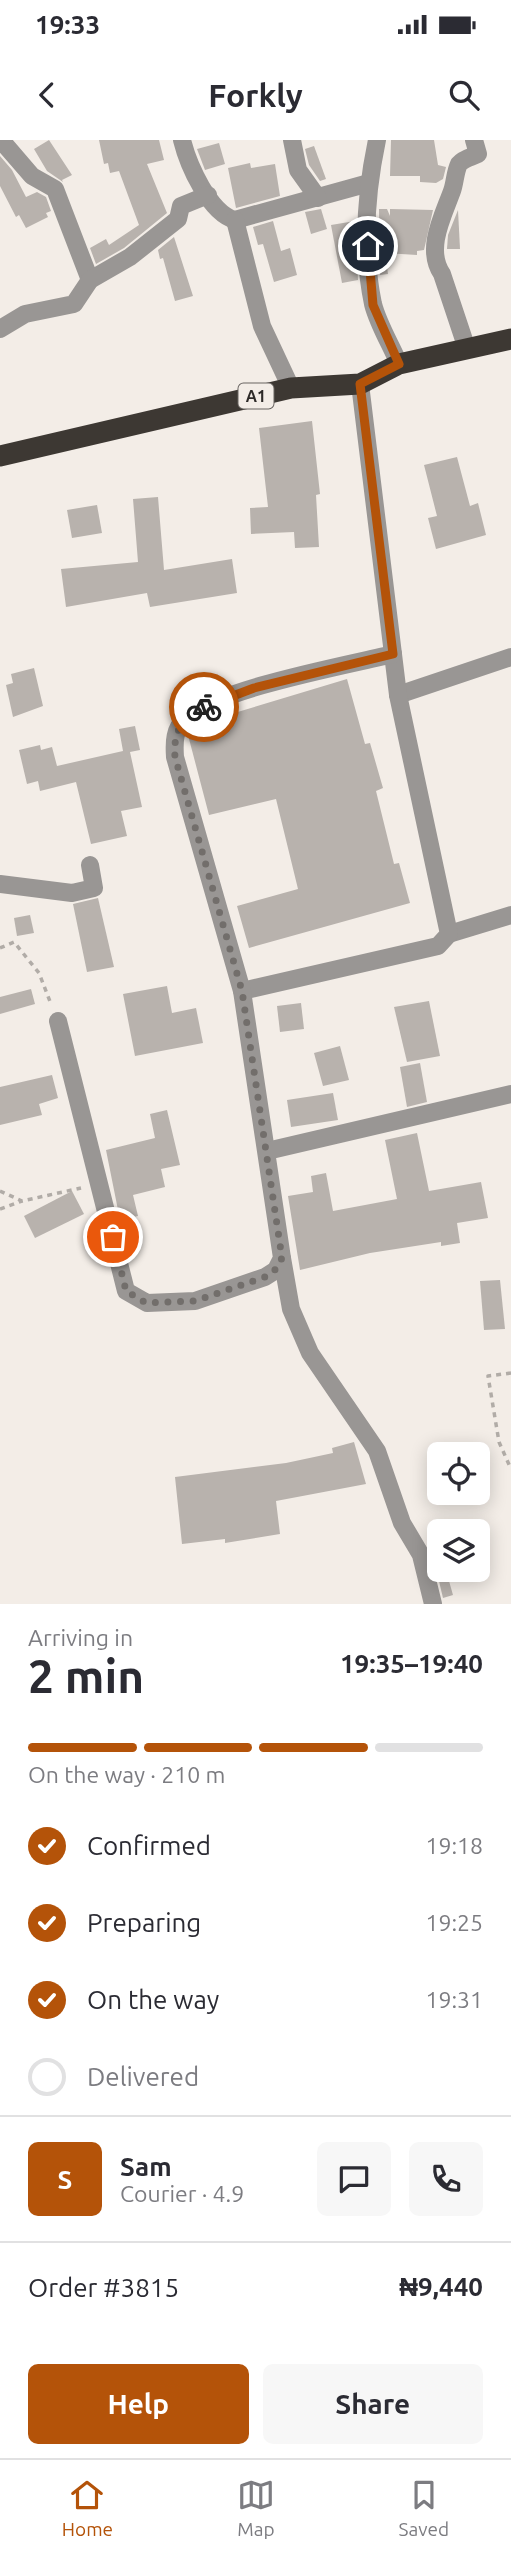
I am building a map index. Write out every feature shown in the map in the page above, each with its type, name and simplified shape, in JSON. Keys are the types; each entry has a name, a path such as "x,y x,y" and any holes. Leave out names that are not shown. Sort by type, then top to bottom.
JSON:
{"highway":[{"name":"A1","path":"0,456 291,388 360,384 399,364 511,338"}],"street":[{"path":"1,140 32,176 55,189 90,280"},
{"path":"182,140 187,161 208,195 221,213 235,220 369,183"},
{"path":"292,140 298,170 318,198"},
{"path":"377,140 369,183 368,246 373,305 399,364"},
{"path":"467,349 436,265 440,218 454,188 459,165 465,158 478,154 474,140"},
{"path":"0,330 25,314 74,304 90,280 130,257 178,219 181,206 208,195"},
{"path":"235,220 261,326 291,388"},
{"path":"360,384 398,695 449,934"},
{"path":"393,654 254,688 198,709 185,719 173,737 175,757 242,991 291,1309 310,1353 377,1451 402,1523 421,1555 433,1604"},
{"path":"398,695 511,657"},
{"path":"0,884 72,892 94,888 90,865"},
{"path":"242,991 438,946 449,934 511,915"},
{"path":"58,1021 126,1291 146,1303 195,1301 265,1277 276,1269 282,1258"},
{"path":"267,1150 511,1094"}],"path":[{"path":"0,948 15,942 39,973 58,1021"},
{"path":"0,1209 22,1201 99,1184"},
{"path":"0,1191 22,1201"},
{"path":"511,1373 488,1376 499,1441 511,1469"}],"building":[{"path":"49,140 72,175 62,180 63,182 47,171 34,149"},
{"path":"99,140 159,140 164,160 147,164 167,213 124,248 96,264 90,248 106,239 109,245 139,225 119,171 110,173 108,163 104,164"},
{"path":"391,140 434,140 438,165 446,167 443,179 436,183 420,182 420,176 390,176"},
{"path":"219,143 225,164 205,170 197,149"},
{"path":"314,146 326,179 320,181 309,165 305,149"},
{"path":"0,156 12,170 26,197 37,192 46,197 51,211 46,213 48,217 26,228 19,215 16,217 0,186"},
{"path":"250,163 251,168 275,164 280,196 236,208 228,168"},
{"path":"321,209 327,229 311,234 305,212"},
{"path":"379,209 387,209 390,216 390,209 433,210 424,250 417,251 417,255 385,253 388,274 380,275"},
{"path":"458,210 460,249 447,249 448,235"},
{"path":"273,221 281,251 290,248 297,275 274,282 263,244 258,245 253,227"},
{"path":"355,221 358,280 342,283 331,225"},
{"path":"174,237 193,296 175,301 163,258 160,259 158,250"},
{"path":"312,421 320,494 316,495 319,547 295,548 294,532 251,534 250,508 268,507 259,428"},
{"path":"457,457 470,506 478,503 486,535 436,549 428,518 437,516 424,465"},
{"path":"158,497 164,570 232,559 237,593 150,607 147,593 66,607 61,569 138,562 133,499"},
{"path":"97,505 102,533 72,538 67,510"},
{"path":"34,668 43,706 13,717 6,685 13,683 11,674"},
{"path":"347,679 365,744 370,743 383,788 376,791 394,864 399,863 410,903 249,948 237,906 298,889 276,799 209,815 188,735 193,727 220,712 221,717"},
{"path":"135,726 140,750 130,752 142,807 121,811 127,836 91,844 76,782 40,791 38,781 27,784 19,750 40,745 41,750 52,747 57,766 123,751 119,729"},
{"path":"98,898 114,967 87,972 73,904"},
{"path":"30,915 34,933 17,936 14,918"},
{"path":"167,986 172,1013 196,1008 203,1043 135,1056 123,994"},
{"path":"31,989 35,1004 0,1014 0,997"},
{"path":"429,1001 440,1056 407,1062 394,1007"},
{"path":"301,1003 304,1029 280,1032 277,1006"},
{"path":"340,1046 349,1080 323,1086 314,1053"},
{"path":"420,1063 427,1102 407,1107 400,1067"},
{"path":"52,1075 58,1098 39,1104 42,1115 0,1125 0,1087"},
{"path":"333,1093 338,1120 291,1127 287,1100"},
{"path":"167,1110 180,1165 161,1169 165,1187 133,1195 138,1216 120,1220 106,1150 155,1138 150,1114"},
{"path":"417,1133 429,1191 481,1182 488,1218 457,1223 460,1243 441,1246 441,1242 370,1253 300,1270 288,1196 313,1192 311,1176 326,1173 333,1211 397,1199 385,1140"},
{"path":"72,1191 84,1214 35,1238 24,1216"},
{"path":"500,1280 505,1329 484,1330 480,1281"},
{"path":"354,1442 366,1484 276,1501 280,1534 225,1543 225,1539 182,1544 175,1477 286,1463 333,1453 332,1448"},
{"path":"439,1582 449,1582 453,1595 443,1598"}],"way so far":[{"path":"113,1237 126,1291 146,1303 195,1301 265,1277 276,1269 282,1258 242,991 175,757 173,737 185,719 204,707"}],"route":[{"path":"204,707 254,688 393,654 360,384 399,364 373,305 368,246"}]}
